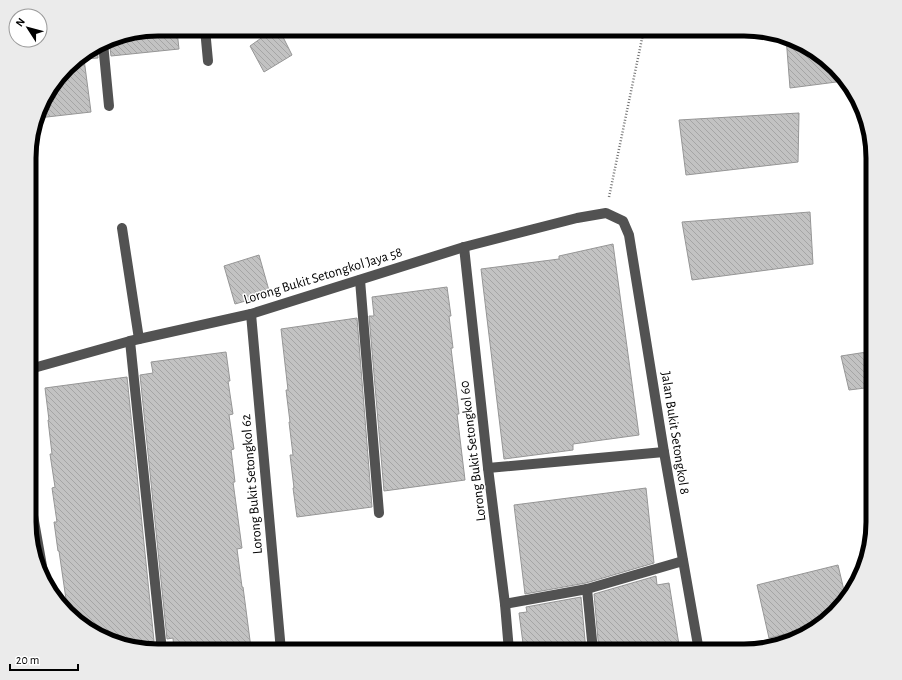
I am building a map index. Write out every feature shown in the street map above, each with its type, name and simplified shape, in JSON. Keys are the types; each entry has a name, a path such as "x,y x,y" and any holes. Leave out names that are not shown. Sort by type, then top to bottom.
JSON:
{"street":[{"path":"206,36 208,61"},
{"path":"104,49 109,106"},
{"name":"Jalan Bukit Setongkol 8","path":"606,213 623,221 629,235 664,452 698,644"},
{"name":"Lorong Bukit Setongkol Jaya 58","path":"36,366 134,340 251,314 464,247 577,218 606,213"},
{"path":"122,228 134,340 161,644"},
{"name":"Lorong Bukit Setongkol 60","path":"464,247 508,644"},
{"path":"360,280 379,513"},
{"name":"Lorong Bukit Setongkol 62","path":"251,314 280,644"},
{"path":"488,468 664,452"},
{"path":"37,538 39,552"},
{"path":"505,604 587,589 683,562"},
{"path":"587,589 593,644"}],"path":[{"path":"606,213 643,36"}],"building":[{"path":"150,36 178,36 179,49 111,56 110,46 126,40"},
{"path":"264,36 282,36 292,55 264,72 250,46"},
{"path":"787,44 812,56 825,66 839,82 790,88"},
{"path":"97,52 98,58 87,59"},
{"path":"84,61 91,112 43,117 56,90 66,77"},
{"path":"799,113 798,162 686,175 679,120"},
{"path":"810,212 813,264 692,280 682,222"},
{"path":"613,244 639,435 573,444 573,450 504,459 481,269 559,259 559,256"},
{"path":"259,255 270,294 235,304 224,266"},
{"path":"447,287 451,316 449,316 453,348 451,348 459,414 457,414 465,480 384,491 369,316 374,316 372,297"},
{"path":"357,318 372,507 297,517 290,455 293,455 286,390 288,390 281,329"},
{"path":"226,352 230,381 228,381 233,414 229,415 234,449 231,450 235,482 233,482 242,548 237,549 250,644 173,644 173,638 167,639 140,375 153,373 151,362"},
{"path":"866,352 866,388 849,390 841,356"},
{"path":"127,377 154,641 141,643 111,635 90,624 77,614 66,602 54,522 57,522 52,488 55,487 50,454 52,454 45,388"},
{"path":"646,488 654,563 586,583 525,594 514,505"},
{"path":"838,565 844,592 825,614 812,624 800,631 769,638 757,585"},
{"path":"656,576 657,585 669,583 679,644 598,644 594,594"},
{"path":"581,597 585,644 523,644 519,613 527,612 526,607"}]}
